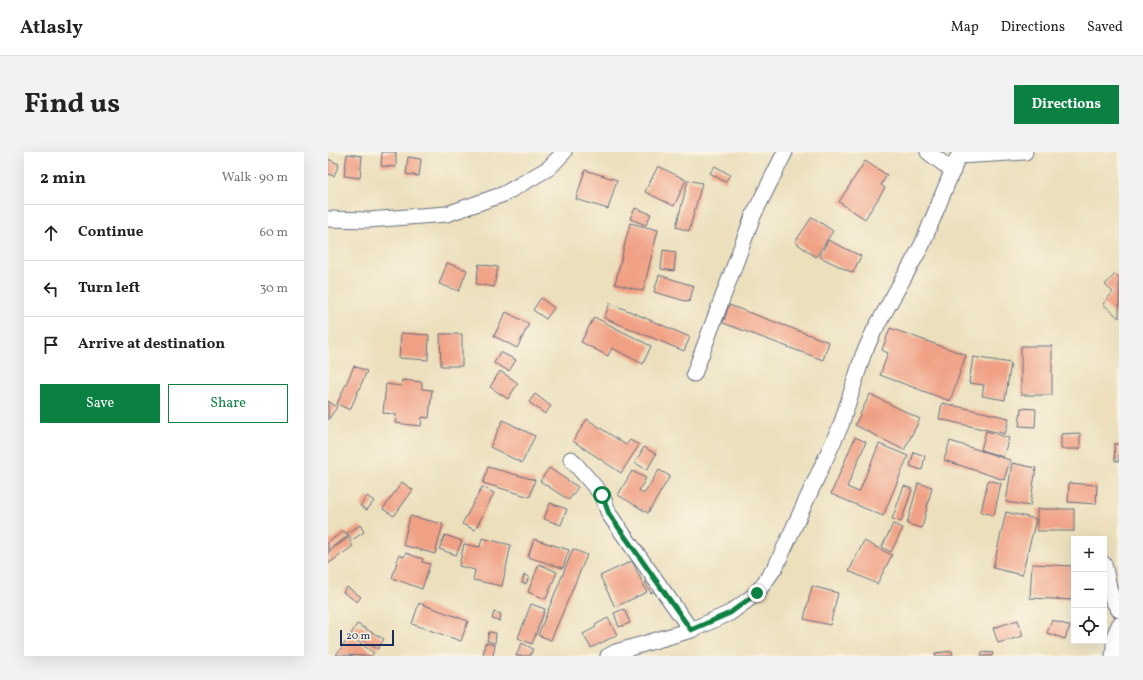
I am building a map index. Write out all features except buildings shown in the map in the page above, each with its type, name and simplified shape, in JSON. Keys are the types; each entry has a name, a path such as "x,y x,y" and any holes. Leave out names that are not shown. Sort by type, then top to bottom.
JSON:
{"street":[{"path":"328,219 368,220 447,214 504,194 549,168 564,152"},
{"path":"694,374 753,216 785,152"},
{"path":"928,152 953,171"},
{"path":"608,656 616,652 691,630 730,613 757,593 776,566 841,425 864,355 874,331 922,245 960,154 1024,152"},
{"path":"571,459 602,495 609,514 691,630"},
{"path":"1106,572 1115,605 1119,610"},
{"path":"1113,656 1115,634 1119,626"}],"route":[{"path":"602,495 609,514 691,630 730,613 757,593"}]}
